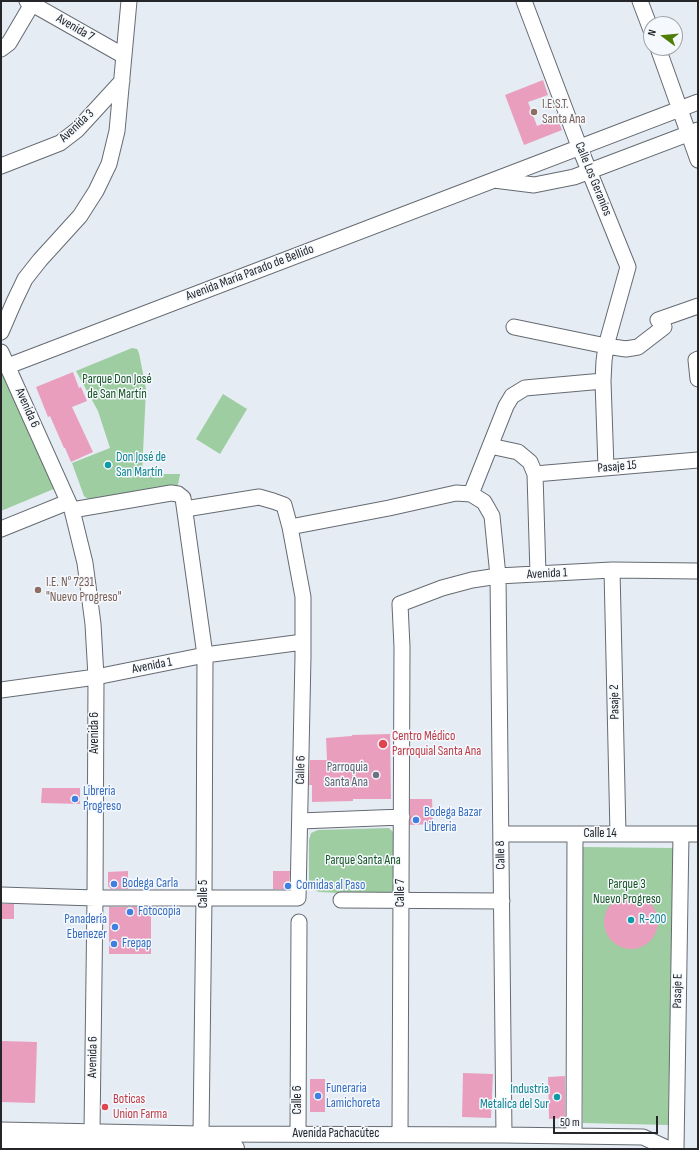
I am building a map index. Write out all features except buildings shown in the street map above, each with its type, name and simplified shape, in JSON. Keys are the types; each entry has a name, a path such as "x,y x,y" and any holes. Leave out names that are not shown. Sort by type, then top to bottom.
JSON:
{"main road":[{"path":"1,1147 233,1149"}],"street":[{"path":"1,332 25,279 80,216 96,191 109,164 117,131 128,1"},
{"name":"Calle Los Geranios","path":"524,1 579,146 628,267 606,346"},
{"path":"640,1 646,16"},
{"path":"1,49 9,43 30,2"},
{"name":"Avenida 7","path":"30,2 124,56"},
{"path":"661,56 680,108 693,132 698,160"},
{"name":"Avenida 3","path":"1,166 60,144 77,130 122,81"},
{"name":"Avenida María Parado de Bellido","path":"8,366 579,146 698,102"},
{"name":"Avenida María Parado de Bellido","path":"491,180 534,185 574,177 693,132"},
{"path":"514,327 626,349 638,347 661,324 698,306"},
{"path":"606,346 603,381 606,468"},
{"name":"Avenida 6","path":"1,352 70,506 86,570 93,624 96,677 92,1131"},
{"path":"697,360 698,379"},
{"path":"290,527 389,508 456,493 471,494 506,406 512,396 525,388 603,381"},
{"path":"490,446 518,452 530,462 535,474 538,574"},
{"name":"Pasaje 15","path":"535,474 698,460"},
{"path":"1,529 70,506 171,493 178,494 183,498 185,509"},
{"name":"Calle 8","path":"471,494 484,502 492,516 498,576 504,1135"},
{"name":"Calle 6","path":"185,509 259,498 284,505 290,527 303,598 298,898 204,898"},
{"name":"Calle 5","path":"185,509 205,655 201,1134"},
{"name":"Avenida 1","path":"400,604 442,588 472,580 498,576 612,570 698,570"},
{"name":"Pasaje 2","path":"612,570 618,834"},
{"name":"Calle 7","path":"400,604 402,647 400,1134"},
{"name":"Avenida 1","path":"1,690 96,677 205,655 303,642"},
{"path":"300,821 402,817"},
{"name":"Calle 14","path":"501,834 698,834"},
{"path":"574,834 574,1136"},
{"name":"Pasaje E","path":"676,1149 681,834"},
{"path":"1,895 95,898 204,898"},
{"path":"341,900 502,900"},
{"name":"Calle 6","path":"298,1134 299,922"},
{"name":"Avenida Pachacútec","path":"1,1130 201,1134 400,1134 643,1137 669,1149"}],"green space":[{"name":"Parque Don José de San Martín","path":"132,348 137,349 139,353 146,389 142,474 180,474 178,485 175,488 88,499 84,496 72,463 110,448 98,411 76,371"},
{"path":"1,364 56,488 1,511"},
{"path":"223,394 247,409 220,454 196,439"},
{"name":"Parque Santa Ana","path":"389,828 394,833 394,893 390,896 320,892 313,889 309,881 309,840 311,833 318,830"},
{"name":"Parque 3 Nuevo Progreso","path":"582,847 673,848 668,1125 583,1123"}],"place":[{"name":"I.E.S.T. Santa Ana","path":"534,112"},
{"name":"Don José de San Martín","path":"108,465"},
{"name":"I.E. N° 7231 \"Nuevo Progreso\"","path":"38,590"},
{"name":"Centro Médico Parroquial Santa Ana","path":"383,744"},
{"name":"Parroquia Santa Ana","path":"376,775"},
{"name":"Libreria Progreso","path":"75,799"},
{"name":"Bodega Bazar Libreria","path":"416,820"},
{"name":"Bodega Carla","path":"114,884"},
{"name":"Comidas al Paso","path":"288,886"},
{"name":"Fotocopia","path":"130,912"},
{"name":"R-200","path":"631,920"},
{"name":"Panadería Ebenezer","path":"115,927"},
{"name":"Frepap","path":"114,944"},
{"name":"Funeraria Lamichoreta","path":"318,1096"},
{"name":"Industria Metalica del Sur","path":"557,1097"},
{"name":"Boticas Union Farma","path":"105,1107"}]}
